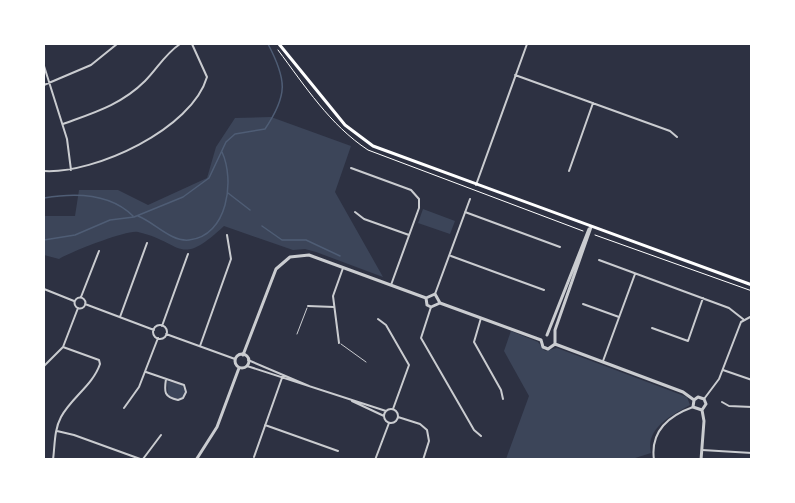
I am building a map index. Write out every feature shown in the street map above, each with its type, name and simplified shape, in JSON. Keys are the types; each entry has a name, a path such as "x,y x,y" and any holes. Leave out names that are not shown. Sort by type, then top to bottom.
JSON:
{"main road":[{"path":"279,44 340,120 365,142 476,185 752,285"}],"street":[{"path":"44,85 91,65 117,44"},
{"path":"63,124 104,111 123,100 146,80 166,55 180,44"},
{"path":"44,171 71,170 105,160 178,119 196,99 207,76 192,44"},
{"path":"476,185 527,44"},
{"path":"44,66 63,124 71,170"},
{"path":"515,75 670,131 677,137"},
{"path":"568,171 593,103"},
{"path":"351,168 416,194 419,208 391,285"},
{"path":"235,359 243,355 264,297 282,262 293,255 306,255 426,298 435,294 470,199"},
{"path":"355,212 364,219 409,235"},
{"path":"465,212 560,247"},
{"path":"542,340 547,335 586,232 591,227"},
{"path":"555,344 555,330 591,227"},
{"path":"200,346 231,259 227,235"},
{"path":"120,317 147,243"},
{"path":"74,301 81,297 99,251"},
{"path":"154,330 162,326 188,254"},
{"path":"450,256 544,290"},
{"path":"599,261 735,310 743,319"},
{"path":"339,343 333,296 343,268"},
{"path":"603,361 635,273"},
{"path":"44,289 74,301 78,308"},
{"path":"435,294 440,303 542,340 545,348 550,349 555,344"},
{"path":"81,297 85,304 154,330 158,338"},
{"path":"426,298 427,305 431,307"},
{"path":"652,328 688,341 703,298"},
{"path":"440,303 431,307 421,338 474,430 481,436"},
{"path":"44,366 63,347 78,308 85,304"},
{"path":"583,304 619,317"},
{"path":"308,306 334,307"},
{"path":"743,319 752,316"},
{"path":"481,318 474,342 501,390 503,399"},
{"path":"378,319 386,325 409,365 393,409"},
{"path":"555,344 683,392 694,400 704,399 716,386 743,319"},
{"path":"162,326 166,334 235,359 239,368 217,427 196,459"},
{"path":"124,408 136,393 158,338 166,334"},
{"path":"547,335 554,339"},
{"path":"53,459 56,431 62,416 92,378 100,364 99,360 63,347"},
{"path":"243,355 248,360 309,386 386,411 393,409"},
{"path":"247,366 248,360"},
{"path":"239,368 247,366 283,376"},
{"path":"723,370 752,380"},
{"path":"146,372 184,384 186,392 183,398 178,400 167,396 164,390 166,379"},
{"path":"254,457 283,376"},
{"path":"702,410 706,406 704,399"},
{"path":"693,407 694,400"},
{"path":"351,401 384,416 389,422"},
{"path":"722,402 729,405 752,407"},
{"path":"654,459 654,440 662,426 693,407 702,410"},
{"path":"393,409 398,417 420,424 427,430 429,441 423,459"},
{"path":"701,459 704,421 702,410"},
{"path":"384,416 386,411"},
{"path":"389,422 393,422 398,417"},
{"path":"375,459 389,422"},
{"path":"266,425 338,451"},
{"path":"56,431 143,459 161,435"},
{"path":"702,450 752,453"}],"lane":[{"path":"297,334 308,306"},
{"path":"339,343 366,362"}],"path":[{"path":"446,179 582,231"},
{"path":"596,236 752,291"}],"shaded area":[{"path":"271,117 351,146 335,192 383,277 316,252 305,249 293,250 224,226 209,239 188,249 181,249 153,236 132,232 98,242 59,259 44,255 44,216 75,216 79,190 118,190 148,205 207,178 216,147 235,118"},
{"path":"423,209 455,221 450,234 418,223"},
{"path":"511,331 538,342 545,351 557,348 687,397 690,405 668,418 656,429 650,444 651,453 632,459 506,459 529,396 504,351"},
{"path":"167,381 182,385 185,391 184,396 178,399 168,396"}],"waterway":[{"path":"44,240 75,235 110,220 134,217 183,197 209,178 226,142 235,134 265,129 278,106 281,97 281,78 268,44"},
{"path":"138,216 169,235 182,240 202,236 220,218 225,205 228,177 222,152"},
{"path":"228,193 250,210"},
{"path":"44,198 67,195 91,196 124,208 133,216"},
{"path":"262,226 282,240 306,240 340,256"}]}
